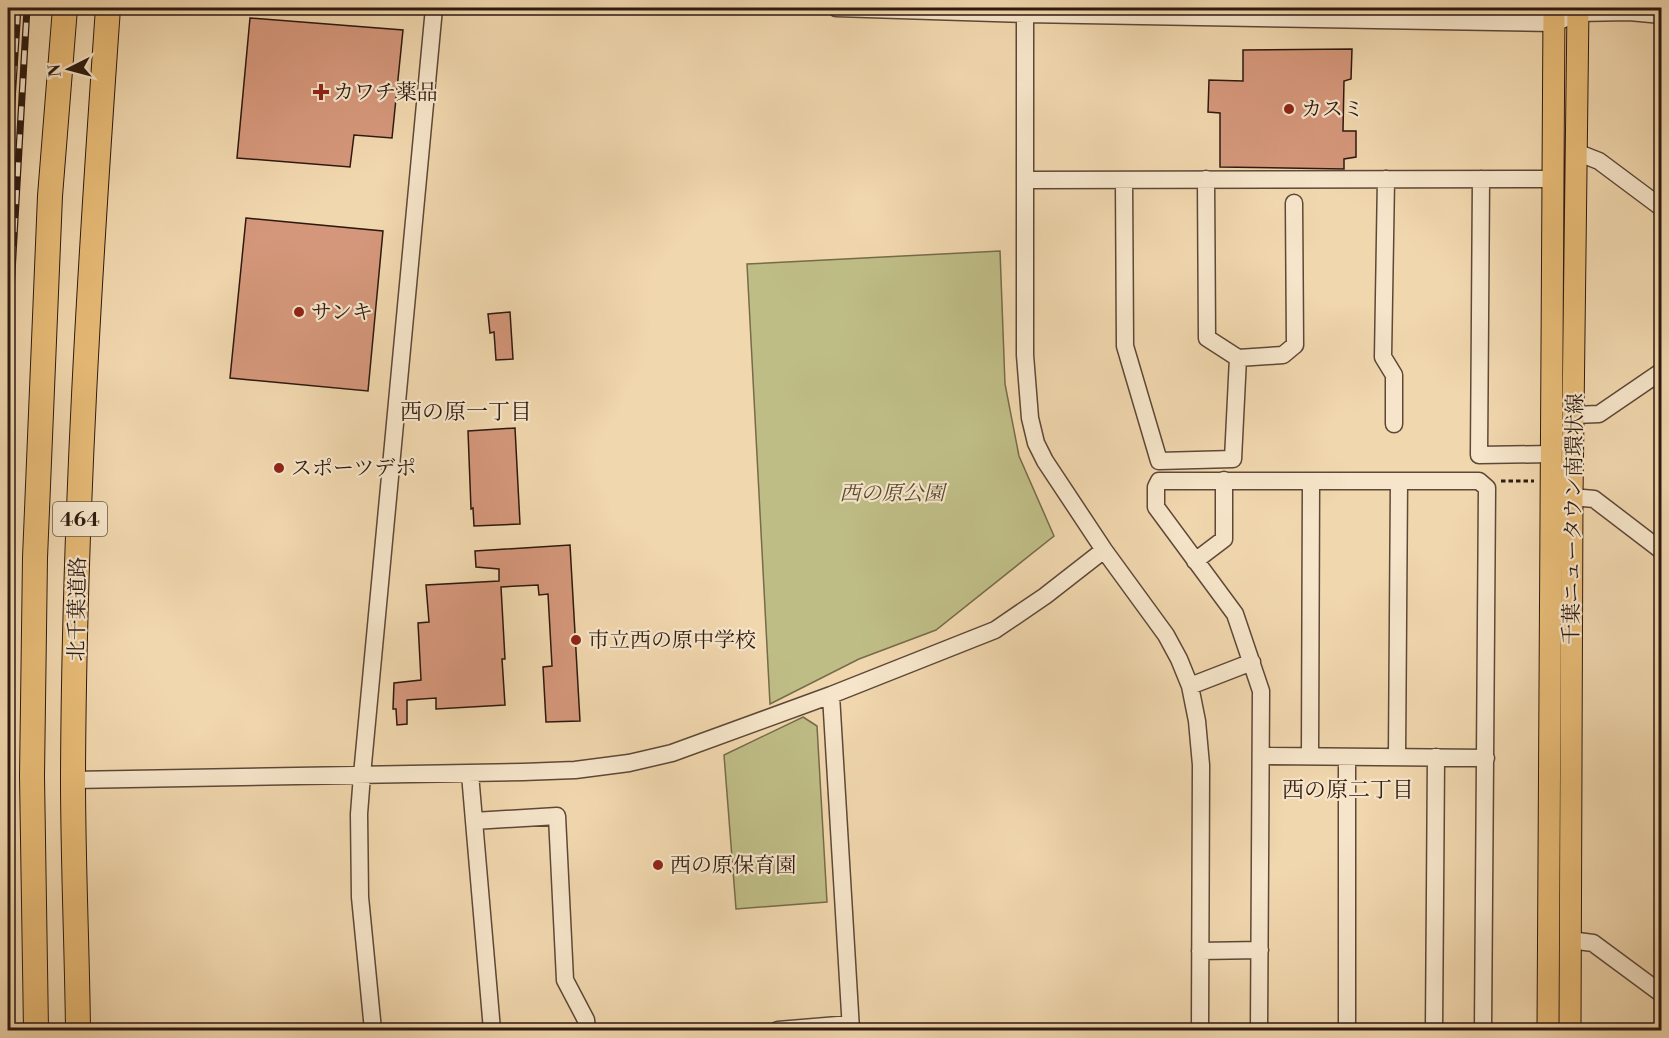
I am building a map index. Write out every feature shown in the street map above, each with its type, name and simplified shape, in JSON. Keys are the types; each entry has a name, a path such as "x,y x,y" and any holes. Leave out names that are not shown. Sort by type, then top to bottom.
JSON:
{"highway":[{"name":"北千葉道路","path":"36,1030 32,776 35,558 50,196 65,8"},
{"name":"北千葉道路","path":"78,1030 73,780 79,538 94,201 108,8"}],"main road":[{"name":"千葉ニュータウン南環状線","path":"1566,12 1576,152 1570,1030"},
{"name":"千葉ニュータウン南環状線","path":"1548,1030 1554,179 1566,12"}],"street":[{"path":"373,1030 360,897 359,826 362,775 434,8"},
{"path":"836,8 1629,12 1662,15"},
{"path":"1026,10 1025,355 1030,418 1036,443 1045,461 1104,550 1166,635 1190,686 1197,721 1201,765 1200,1030"},
{"path":"1576,152 1599,161 1662,208"},
{"path":"1206,179 1207,338 1238,358 1283,355 1295,345 1294,203"},
{"path":"1386,179 1383,357 1394,375 1394,424"},
{"path":"1481,179 1479,455 1552,454"},
{"path":"1025,180 1554,179"},
{"path":"1124,180 1125,345 1159,461 1233,459 1238,358"},
{"path":"1574,415 1599,414 1662,371"},
{"path":"1195,561 1224,539 1224,480"},
{"path":"1259,1030 1261,691 1235,614 1156,507 1156,487 1159,481 1479,481 1487,488 1483,1030"},
{"path":"1310,756 1311,481"},
{"path":"1397,757 1399,481"},
{"path":"1572,496 1593,499 1662,551"},
{"path":"73,780 470,774 575,770 629,763 713,740 995,630 1045,596 1104,550"},
{"path":"1190,686 1252,662"},
{"path":"778,1030 850,1027 831,695"},
{"path":"1262,756 1486,758"},
{"path":"1347,757 1347,1030"},
{"path":"1434,1030 1436,758"},
{"path":"470,774 492,1030"},
{"path":"474,821 557,816 565,980 586,1020 587,1030"},
{"path":"1570,940 1593,942 1662,994"},
{"path":"1200,951 1260,950"}],"path":[{"path":"1479,481 1552,481"}],"green space":[{"name":"西の原公園","path":"1000,251 1005,384 1019,456 1054,536 936,630 859,659 770,704 747,264"},
{"path":"803,717 817,726 827,902 736,909 724,755"}],"building":[{"path":"250,18 403,30 392,138 354,135 350,167 237,158"},
{"path":"1352,49 1351,79 1344,81 1343,131 1356,131 1356,157 1344,159 1344,169 1220,167 1220,113 1208,112 1209,80 1243,81 1243,50"},
{"path":"246,218 383,231 368,391 230,378"},
{"path":"510,312 513,359 496,360 494,332 490,333 488,314"},
{"path":"515,428 520,524 474,526 473,508 471,509 468,431"},
{"path":"570,545 580,721 546,722 543,667 552,666 548,594 539,595 538,585 501,587 505,705 436,709 436,698 407,700 407,724 397,725 396,709 393,709 394,683 421,680 418,623 429,622 426,585 499,581 499,569 476,567 475,551"}],"railway":[{"path":"8,164 18,8"},
{"path":"8,344 27,8"}],"place":[{"name":"カワチ薬品","path":"321,92"},
{"name":"カスミ","path":"1289,109"},
{"name":"サンキ","path":"299,312"},
{"name":"スポーツデポ","path":"279,468"},
{"name":"市立西の原中学校","path":"576,640"},
{"name":"西の原保育園","path":"658,865"}],"district":[{"name":"西の原一丁目","path":"466,411"},
{"name":"西の原二丁目","path":"1348,789"}]}
